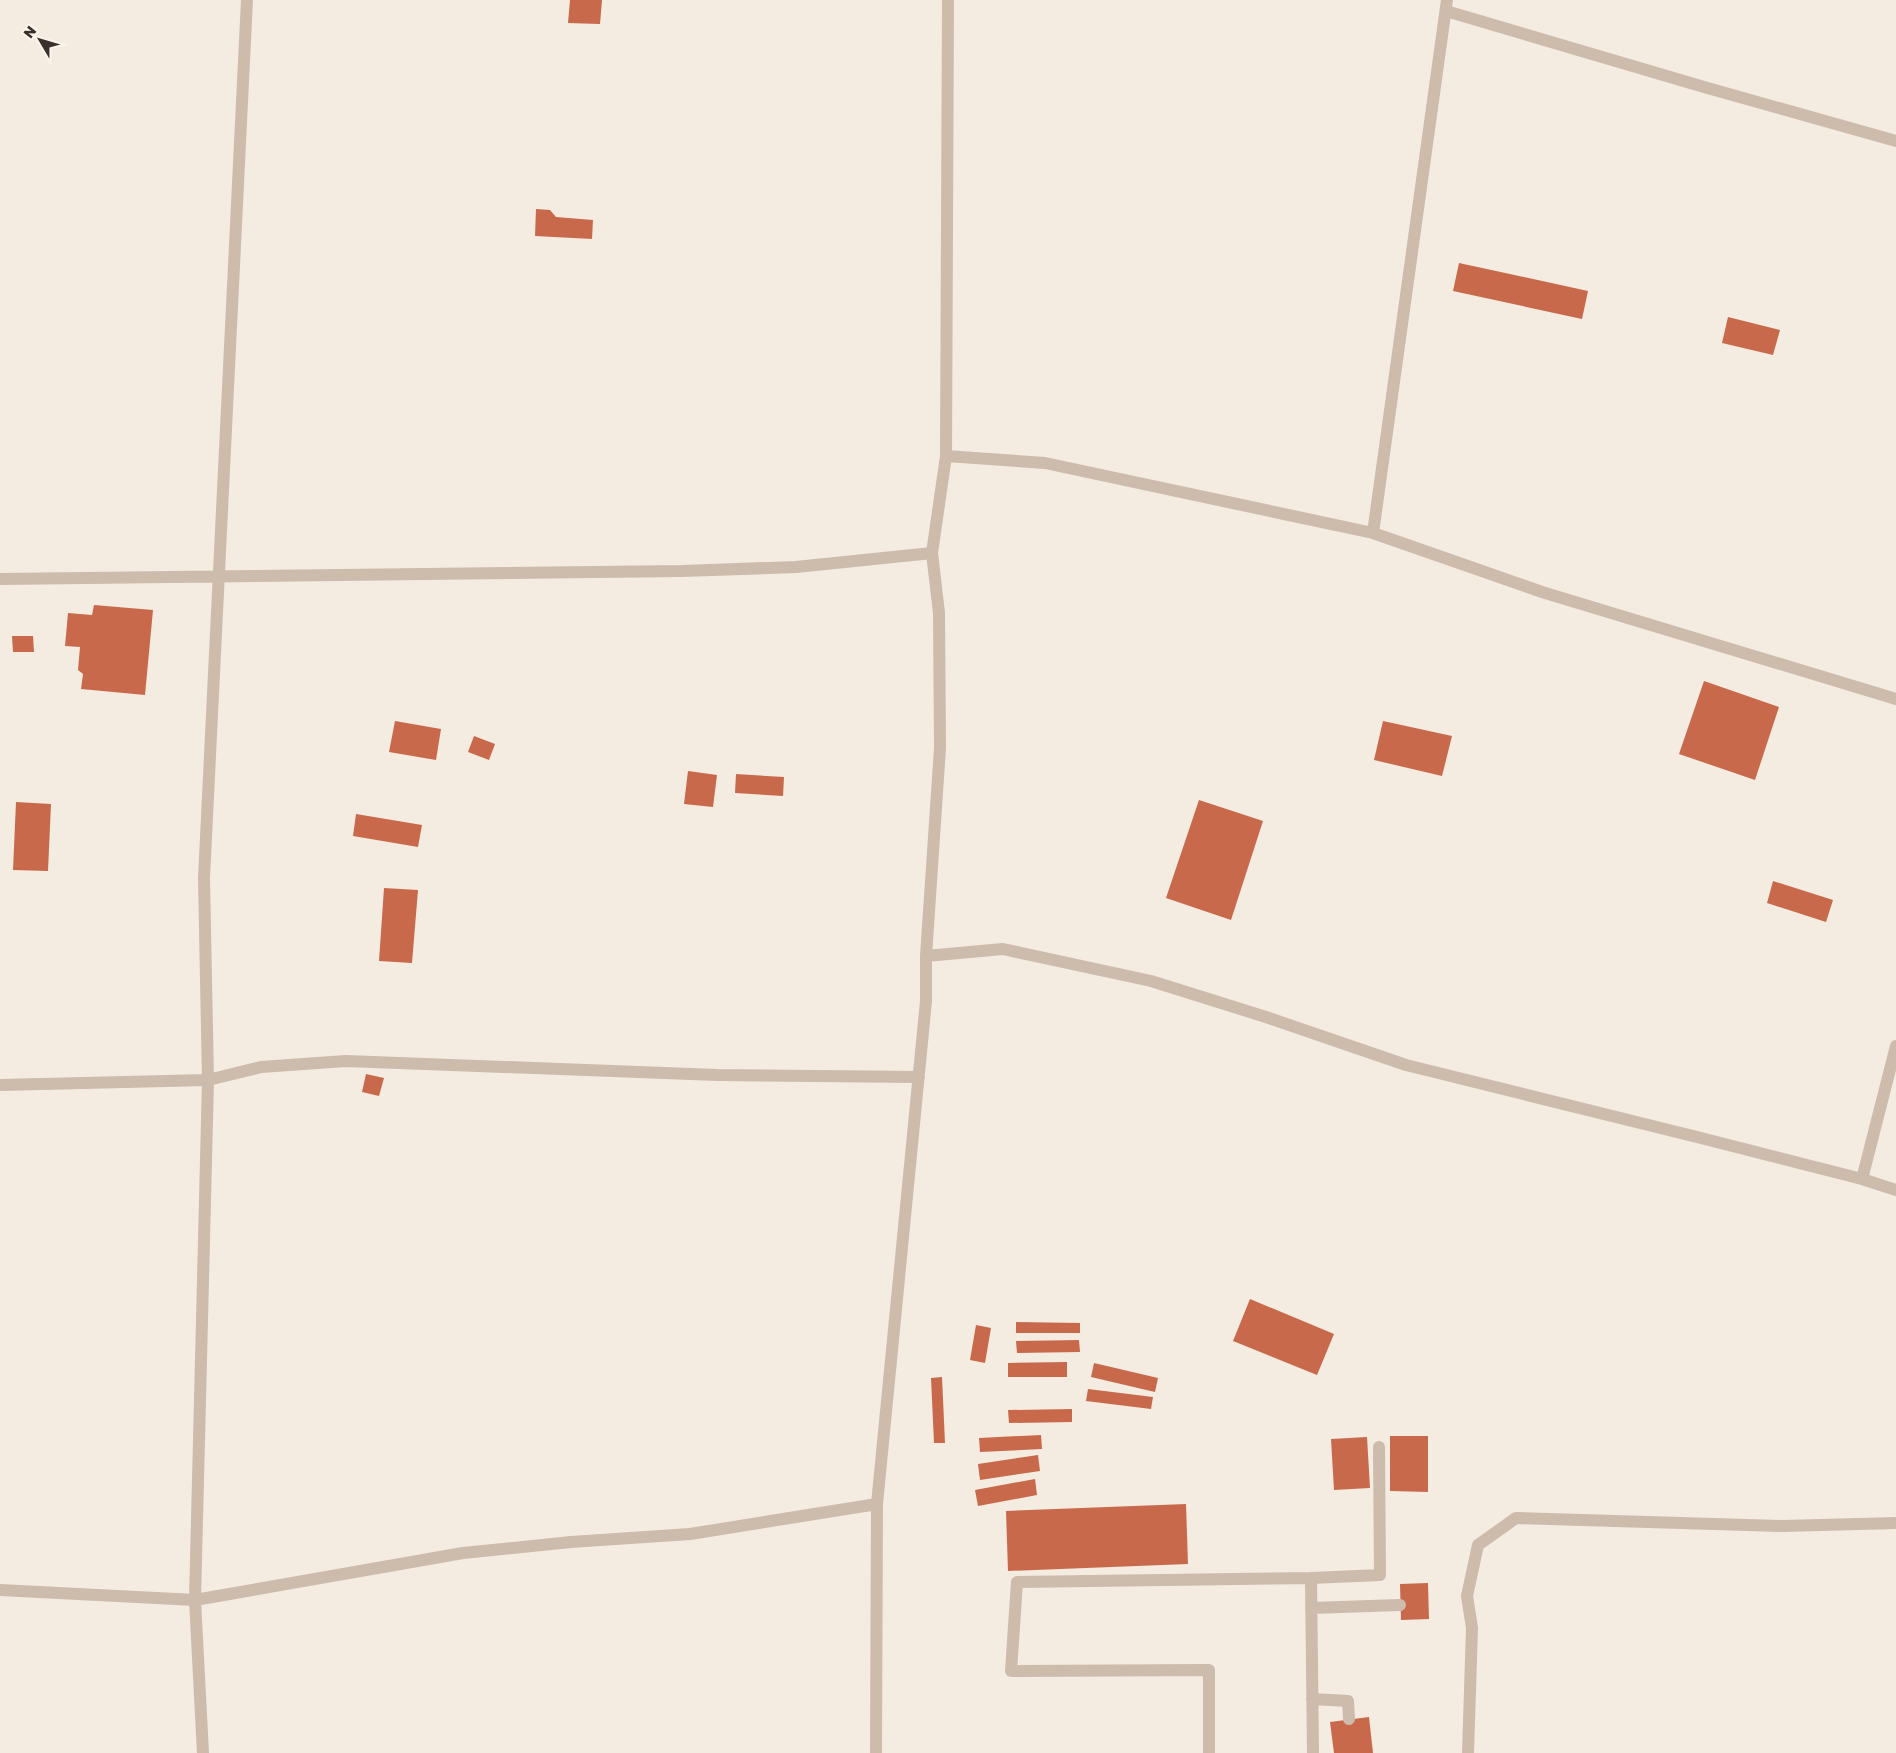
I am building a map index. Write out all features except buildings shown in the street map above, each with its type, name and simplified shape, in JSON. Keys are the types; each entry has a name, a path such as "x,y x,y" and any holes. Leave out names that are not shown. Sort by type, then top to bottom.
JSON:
{"street":[{"path":"203,1753 195,1600 208,1080 204,878 247,0"},
{"path":"876,1753 877,1504 926,1001 926,956 940,748 939,613 932,553 946,456 948,0"},
{"path":"1373,533 1446,5 1704,88 1896,141"},
{"path":"946,456 1045,463 1373,533 1456,564 1542,592 1896,699"},
{"path":"0,579 218,578 682,571 796,567 932,553"},
{"path":"926,956 1003,949 1151,981 1266,1017 1406,1065 1862,1179 1896,1190"},
{"path":"1862,1179 1896,1046"},
{"path":"0,1085 208,1080 261,1067 346,1061 717,1075 918,1077"},
{"path":"1209,1753 1209,1670 1011,1671 1017,1582 1311,1578 1380,1574 1380,1447"},
{"path":"0,1590 195,1600 463,1554 572,1542 690,1534 877,1504"},
{"path":"1468,1753 1472,1628 1467,1596 1478,1545 1516,1518 1783,1526 1896,1523"},
{"path":"1311,1578 1313,1753"},
{"path":"1311,1608 1400,1605"},
{"path":"1312,1699 1348,1701 1349,1720"}]}
